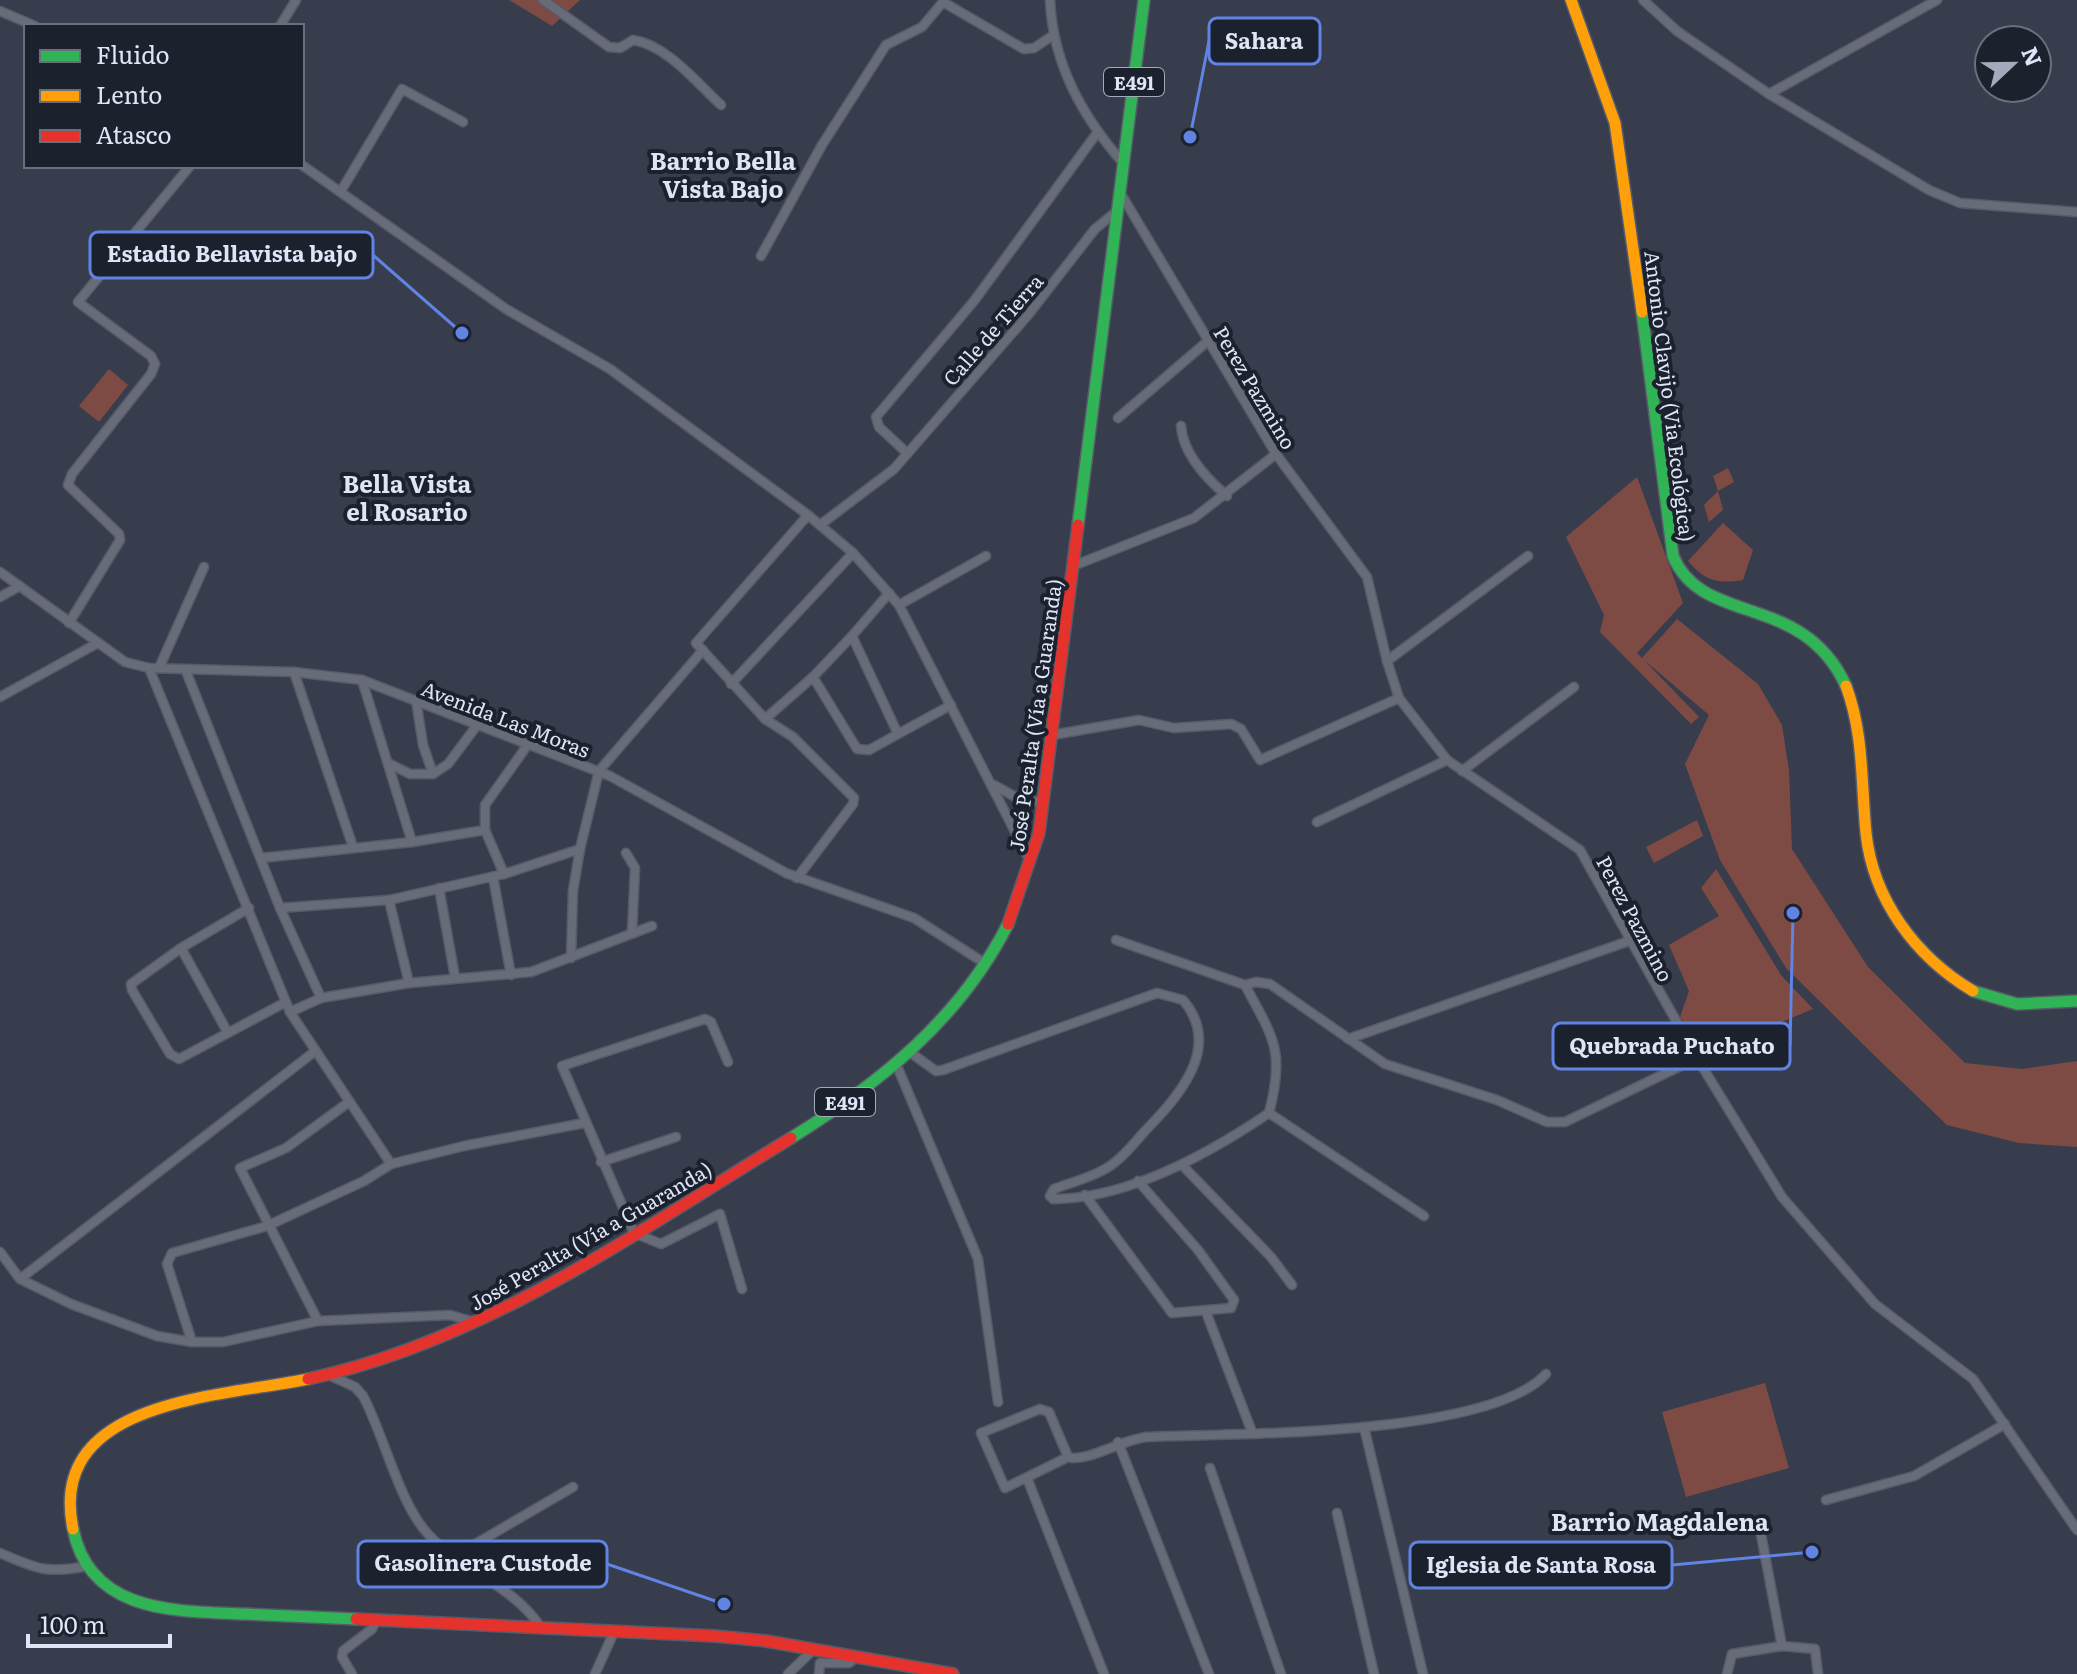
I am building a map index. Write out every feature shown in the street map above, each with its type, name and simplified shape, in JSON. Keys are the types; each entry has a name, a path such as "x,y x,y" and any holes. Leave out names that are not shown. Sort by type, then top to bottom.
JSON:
{"main road":[{"name":"José Peralta (Vía a Guaranda)","path":"953,1674 715,1636 163,1610 117,1593 87,1566 74,1542 70,1517 71,1482 84,1454 104,1433 154,1409 324,1373 403,1352 475,1323 634,1233 897,1066 958,1003 986,964 1032,865 1045,802 1144,0"},
{"name":"Antonio Clavijo (Via Ecológica)","path":"1571,0 1615,123 1622,155 1673,556 1683,577 1700,590 1788,621 1829,654 1852,692 1864,744 1865,818 1871,866 1896,916 1925,954 1962,987 1999,1002 2051,1004 2077,1001"}],"street":[{"path":"281,24 296,0"},
{"path":"543,0 609,47 620,48 633,40 644,43 672,61 721,105"},
{"path":"1050,0 1052,36 1075,96 1097,133 1124,164"},
{"path":"1643,0 1677,31 1769,94 1929,190 1960,203 2077,212"},
{"path":"1769,94 1937,0"},
{"path":"761,256 822,145 891,40 916,32 943,2 1024,49 1034,48 1052,36"},
{"path":"0,11 30,24"},
{"path":"341,191 402,89 463,122"},
{"path":"907,453 879,427 876,417 974,301 1097,133"},
{"path":"304,166 506,309 610,369 808,515 853,553 899,605 1032,865"},
{"path":"69,623 120,540 119,534 68,485 72,474 151,374 155,364 151,356 78,302 188,168"},
{"name":"Perez Pazmino","path":"1120,193 1276,454 1367,577 1399,698 1447,760 1580,850 1697,1058 1782,1197 1855,1285 1973,1379 2077,1530"},
{"name":"Calle de Tierra","path":"820,525 894,469 1028,315 1095,229 1117,211"},
{"path":"1118,418 1209,340"},
{"path":"1181,426 1188,451 1213,484 1227,496"},
{"path":"1073,566 1166,532 1227,496 1276,454"},
{"path":"797,878 853,804 854,798 793,737 765,719 696,643 808,515"},
{"path":"731,684 853,553"},
{"path":"899,605 986,556"},
{"path":"1387,661 1528,556"},
{"path":"159,668 204,567"},
{"name":"Avenida Las Moras","path":"0,572 125,662 149,668 186,671 294,672 362,680 599,771 797,878 914,918 986,964"},
{"path":"0,597 20,586"},
{"path":"765,719 813,677 889,593"},
{"path":"852,636 898,734"},
{"path":"0,697 96,644"},
{"path":"571,958 573,891 599,771 703,650"},
{"path":"149,668 290,1012 391,1164"},
{"path":"186,671 280,908 321,998"},
{"path":"294,672 353,847"},
{"path":"813,677 857,749 869,750 951,705"},
{"path":"362,680 412,842"},
{"path":"1462,771 1574,687"},
{"path":"1052,735 1139,720 1174,728 1231,724 1241,729 1260,760 1399,698"},
{"path":"416,700 423,745 433,774"},
{"path":"388,763 410,774 433,774 448,764 478,724"},
{"path":"504,874 485,830 485,805 529,743"},
{"path":"1317,822 1447,760"},
{"path":"992,783 1021,800 1045,802"},
{"path":"261,858 412,842 485,830"},
{"path":"280,908 389,900 493,877 580,849"},
{"path":"626,853 635,868 632,933"},
{"path":"493,877 511,975"},
{"path":"439,888 455,977"},
{"path":"389,900 409,983"},
{"path":"249,908 181,948 131,984 132,990 174,1058 286,1002"},
{"path":"290,1012 321,998 409,983 511,975 571,958 652,926"},
{"path":"1116,940 1245,985 1256,982 1270,984 1385,1064 1556,1123 1565,1122 1697,1058"},
{"path":"1348,1039 1629,941"},
{"path":"181,948 228,1033"},
{"path":"911,1053 936,1071 943,1070 1149,995 1172,994 1183,1000 1198,1028 1199,1046 1188,1081 1176,1100 1111,1166 1054,1189 1050,1196 1060,1199 1085,1195 1182,1165 1269,1113 1277,1081 1276,1046 1245,985"},
{"path":"728,1062 711,1022 705,1019 562,1066 634,1233 661,1244 720,1214 742,1289"},
{"path":"20,1279 314,1052"},
{"path":"897,1066 978,1259 998,1402"},
{"path":"318,1321 240,1168 286,1148 349,1102"},
{"path":"1269,1113 1424,1216"},
{"path":"192,1342 168,1258 172,1253 267,1226 364,1181 391,1164 464,1146 584,1123"},
{"path":"601,1162 676,1137"},
{"path":"1182,1165 1271,1257 1292,1285"},
{"path":"1085,1195 1168,1310 1178,1315 1231,1308 1234,1300 1198,1250 1138,1181"},
{"path":"0,1252 20,1279 71,1304 157,1336 192,1342 223,1342 318,1321 450,1315 467,1317 475,1323"},
{"path":"1206,1312 1252,1432"},
{"path":"324,1373 355,1387 363,1396 413,1510 426,1532 453,1557 525,1604 540,1626"},
{"path":"1068,1457 1045,1409 981,1433 1005,1488 1068,1457 1082,1460 1118,1442 1364,1427 1468,1412 1499,1404 1533,1387 1546,1374"},
{"path":"1826,1500 1922,1473 2005,1424"},
{"path":"1364,1427 1423,1674"},
{"path":"1118,1442 1209,1674"},
{"path":"1210,1468 1281,1674"},
{"path":"1027,1478 1104,1674"},
{"path":"453,1557 573,1487"},
{"path":"1337,1513 1374,1674"},
{"path":"1760,1529 1782,1633 1782,1646"},
{"path":"0,1553 34,1568 54,1572 87,1566"},
{"path":"352,1674 342,1657 343,1651 372,1629 376,1621"},
{"path":"595,1674 614,1632"},
{"path":"1727,1674 1732,1654 1782,1646 1815,1649 1818,1674"},
{"path":"788,1674 813,1650"},
{"path":"819,1674 820,1663 849,1663 856,1657"}],"shaded area":[{"path":"509,0 580,0 552,26"},
{"path":"109,369 128,385 99,422 79,406"},
{"path":"1728,468 1734,482 1718,491 1713,476"},
{"path":"1637,477 1683,603 1637,653 1642,658 1677,619 1758,684 1782,725 1789,770 1792,849 1868,967 1965,1063 2022,1069 2077,1061 2077,1147 2019,1143 1947,1125 1786,968 1720,860 1685,764 1709,715 1644,660 1699,717 1691,724 1600,632 1604,615 1566,537"},
{"path":"1718,491 1723,510 1709,522 1704,505"},
{"path":"1723,523 1753,550 1743,580 1712,580 1688,561"},
{"path":"1697,820 1703,836 1654,863 1646,847"},
{"path":"1716,869 1781,975 1813,1009 1707,1053 1680,1017 1689,991 1669,945 1719,916 1701,888"},
{"path":"1765,1383 1789,1468 1686,1497 1662,1412"}],"traffic: fast":[{"path":"1078,525 1144,0"},
{"path":"1642,312 1673,556 1687,578 1706,593 1780,622 1805,636 1827,656 1846,686"},
{"path":"791,1138 856,1095 915,1046 966,990 1008,924"},
{"path":"1973,991 2017,1004 2077,1001"},
{"path":"73,1529 82,1557 97,1578 117,1592 140,1602 192,1611 356,1619"}],"traffic: slow":[{"path":"1571,0 1615,123 1642,312"},
{"path":"1846,686 1856,722 1870,858 1878,881 1888,903 1916,944 1952,977 1973,991"},
{"path":"73,1529 72,1486 86,1453 113,1429 148,1412 189,1400 308,1379"}],"traffic: jam":[{"path":"1008,924 1039,833 1078,525"},
{"path":"308,1379 374,1362 499,1311 618,1245 791,1138"},
{"path":"356,1619 715,1636 766,1641 953,1674"}],"place":[{"name":"Sahara","path":"1190,137"},
{"name":"Estadio Bellavista bajo","path":"462,333"},
{"name":"Quebrada Puchato","path":"1793,913"},
{"name":"Iglesia de Santa Rosa","path":"1812,1552"},
{"name":"Gasolinera Custode","path":"724,1604"}],"district":[{"name":"Barrio Bella Vista Bajo","path":"723,173"},
{"name":"Bella Vista el Rosario","path":"407,496"},
{"name":"Barrio Magdalena","path":"1660,1520"}]}
